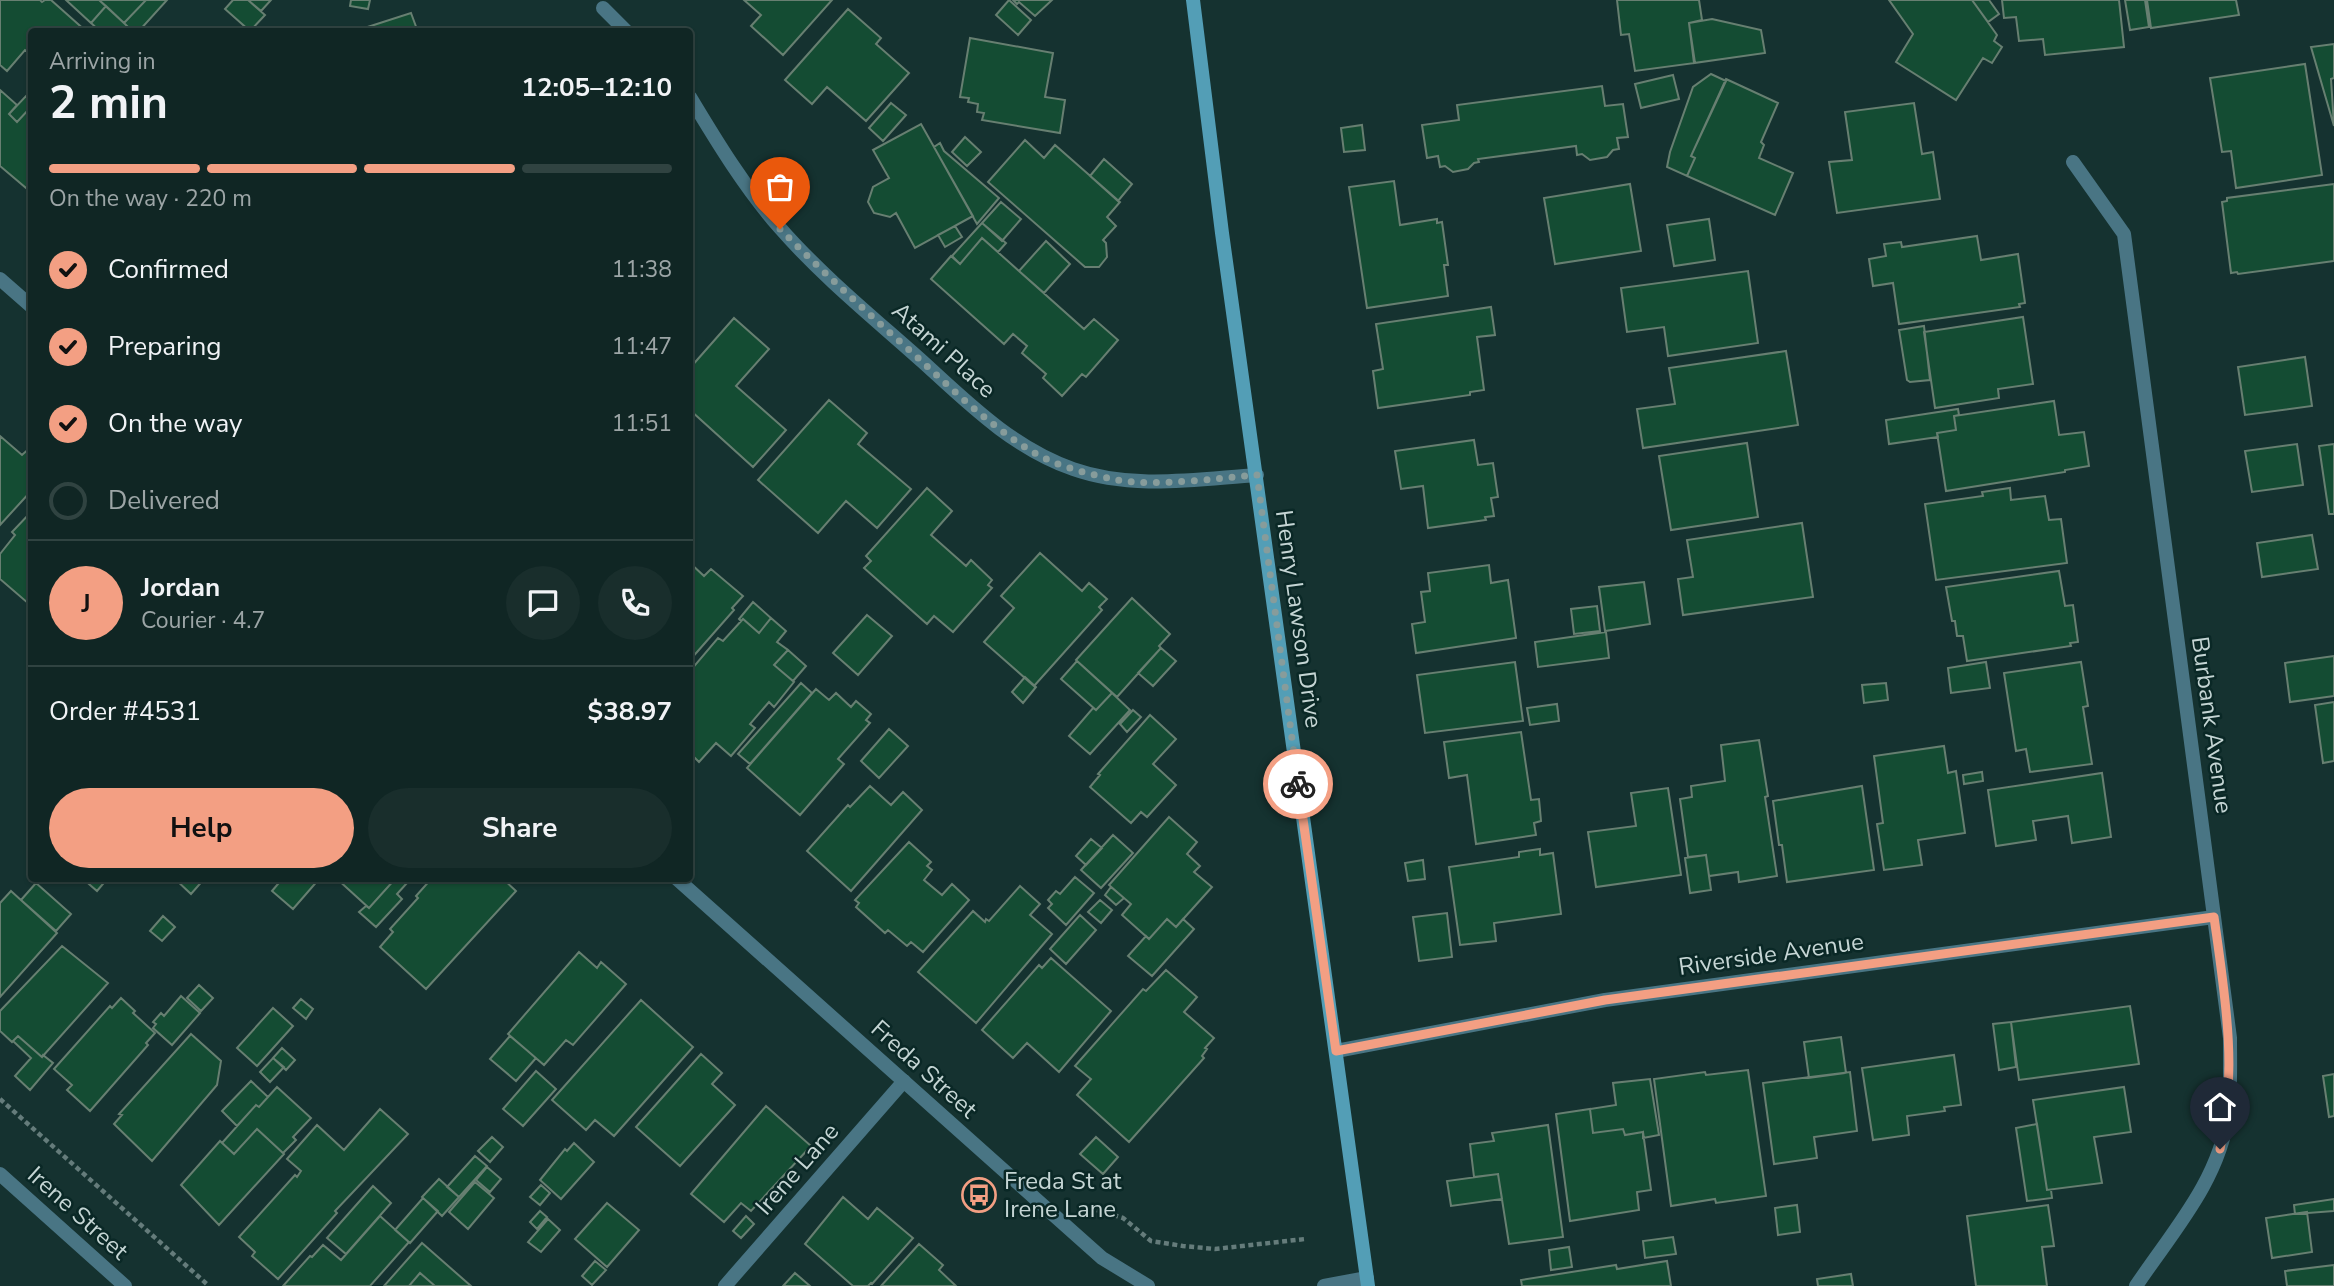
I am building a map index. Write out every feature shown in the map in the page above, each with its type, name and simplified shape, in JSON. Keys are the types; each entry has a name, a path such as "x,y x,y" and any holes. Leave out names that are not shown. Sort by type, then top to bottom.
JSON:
{"main road":[{"name":"Henry Lawson Drive","path":"1193,0 1222,233 1367,1282"}],"street":[{"path":"603,8 623,28"},
{"name":"Atami Place","path":"693,102 734,167 780,229 835,283 990,422 1030,450 1074,469 1122,480 1168,481 1257,475"},
{"name":"Burbank Avenue","path":"2073,162 2124,234 2230,1038 2228,1116 2220,1149 2190,1209 2136,1286"},
{"path":"0,279 28,304"},
{"name":"Freda Street","path":"680,882 1102,1258 1148,1286"},
{"name":"Riverside Avenue","path":"1336,1051 1605,1000 2214,917"},
{"name":"Irene Lane","path":"724,1286 904,1081"},
{"name":"Irene Street","path":"0,1174 125,1286"},
{"path":"1324,1286 1367,1282"}],"path":[{"path":"0,1100 209,1286"},
{"path":"1097,1210 1123,1218 1151,1241 1183,1246 1215,1249 1305,1239"}],"building":[{"path":"0,0 51,0 82,28 28,28 28,52 25,50 7,71 0,65"},
{"path":"66,0 99,0 106,6 91,23"},
{"path":"99,0 146,0 124,23"},
{"path":"146,0 167,0 142,28 129,28 124,23"},
{"path":"233,0 248,0 265,15 253,28 247,28 225,9"},
{"path":"248,0 271,0 261,11"},
{"path":"351,0 370,0 368,9 350,6"},
{"path":"744,0 832,0 783,55 751,26 761,15"},
{"path":"1009,0 1031,20 1018,35 996,15"},
{"path":"1013,0 1052,0 1035,16"},
{"path":"1617,0 1699,0 1702,20 1689,23 1695,63 1635,71 1629,34 1621,35"},
{"path":"1889,0 1972,0 1997,35 1994,41 2002,47 1992,63 1983,58 1956,100 1896,62 1913,34"},
{"path":"1972,0 1989,0 1999,14 1988,22"},
{"path":"2002,0 2119,0 2124,47 2045,55 2043,39 2019,41 2016,17 2004,18"},
{"path":"2125,0 2145,0 2149,27 2130,30"},
{"path":"2147,0 2236,0 2239,15 2151,28"},
{"path":"106,6 129,28 97,28 91,23"},
{"path":"848,9 881,38 876,44 909,73 866,121 827,87 812,104 785,80"},
{"path":"411,13 417,28 364,28"},
{"path":"1712,19 1761,30 1765,53 1694,63 1689,23"},
{"path":"970,38 1053,53 1045,97 1065,100 1060,133 982,120 984,113 977,112 978,104 968,102 969,98 960,97"},
{"path":"2334,44 2334,78 2331,79 2334,126 2311,47"},
{"path":"2305,64 2322,175 2236,188 2231,151 2222,152 2210,78"},
{"path":"1711,74 1726,81 1691,156 1695,158 1687,176 1667,167 1670,152 1693,87"},
{"path":"1673,75 1679,99 1641,108 1635,84"},
{"path":"1726,79 1778,103 1761,142 1764,145 1759,158 1793,173 1775,215 1687,176 1695,158 1691,156"},
{"path":"1602,86 1605,106 1623,104 1628,137 1617,138 1619,149 1613,150 1607,157 1590,160 1582,154 1577,155 1576,146 1478,159 1479,162 1468,169 1453,172 1445,166 1440,167 1438,156 1427,158 1422,125 1459,120 1457,105"},
{"path":"0,90 17,105 9,114 17,122 28,110 28,190 0,166"},
{"path":"26,96 28,98 28,110 17,122 9,114"},
{"path":"891,103 906,115 883,141 869,128"},
{"path":"1914,103 1922,154 1933,152 1940,199 1837,213 1829,162 1852,160 1845,112"},
{"path":"921,124 973,216 915,248 896,213 890,217 874,213 868,202 873,187 889,178 873,150"},
{"path":"1362,125 1365,150 1344,152 1341,128"},
{"path":"965,137 981,152 967,166 952,152"},
{"path":"1025,140 1044,158 1055,145 1120,202 1107,217 1116,226 1103,240 1106,243 1107,257 1099,267 1085,267 988,182"},
{"path":"940,143 944,151 999,198 977,224 934,147"},
{"path":"1104,159 1132,184 1118,201 1090,176"},
{"path":"1394,181 1400,225 1437,219 1437,223 1442,222 1448,265 1444,265 1448,296 1367,308 1349,187"},
{"path":"1630,184 1641,251 1555,264 1544,198"},
{"path":"2334,184 2334,261 2231,273 2222,202 2227,201 2227,198"},
{"path":"1001,202 1021,219 1002,241 982,223"},
{"path":"1709,219 1715,260 1674,266 1667,225"},
{"path":"982,223 1006,243 998,252 982,238 960,264 952,256"},
{"path":"955,226 962,237 945,247 938,235"},
{"path":"1977,236 1981,260 2018,254 2025,303 2019,304 2020,307 1899,324 1893,283 1873,286 1869,259 1886,256 1884,244 1901,242 1902,247"},
{"path":"982,238 1084,329 1094,319 1118,340 1086,377 1082,374 1062,396 1043,378 1046,374 1022,353 1027,346 1013,334 1004,344 931,279 951,256 960,264"},
{"path":"1046,241 1070,264 1044,293 1019,271"},
{"path":"1748,271 1758,343 1668,356 1664,327 1627,332 1621,288"},
{"path":"1491,307 1495,335 1477,337 1484,390 1470,392 1470,395 1378,408 1373,371 1383,369 1376,324"},
{"path":"2023,317 2033,384 1998,389 1999,398 1935,408 1924,332"},
{"path":"734,318 769,349 736,386 786,430 753,467 693,413 693,365"},
{"path":"1924,326 1930,380 1910,382 1907,380 1899,330"},
{"path":"1786,351 1798,425 1643,448 1637,409 1675,404 1669,368"},
{"path":"2305,357 2312,406 2245,415 2238,367"},
{"path":"829,400 867,433 858,444 911,489 877,528 846,501 818,533 758,480"},
{"path":"2054,401 2059,435 2084,432 2089,466 1946,491 1937,433 1956,430 1954,416"},
{"path":"1958,409 1959,415 1954,416 1956,430 1937,433 1938,437 1889,444 1886,420"},
{"path":"0,436 22,455 28,450 28,494 0,525"},
{"path":"1474,440 1478,465 1493,463 1498,497 1491,498 1494,516 1485,517 1486,520 1428,528 1423,486 1401,489 1395,451"},
{"path":"1747,443 1758,517 1671,530 1659,456"},
{"path":"2297,444 2303,485 2252,492 2245,451"},
{"path":"2334,444 2334,514 2329,514 2319,446"},
{"path":"927,488 952,511 931,535 966,566 971,560 992,580 988,585 992,588 953,632 934,616 927,624 864,568 871,561 866,556"},
{"path":"2010,488 2011,500 2045,496 2049,520 2061,519 2067,563 1936,580 1925,504 1983,496 1982,492"},
{"path":"28,515 28,603 0,579 0,554 15,535 12,532"},
{"path":"1802,523 1813,597 1683,615 1678,579 1693,577 1687,540"},
{"path":"2312,535 2318,569 2262,577 2257,543"},
{"path":"1040,553 1082,591 1089,583 1107,599 1099,607 1102,610 1034,686 984,642 1014,608 1001,596"},
{"path":"1489,565 1491,583 1508,580 1516,638 1416,653 1412,624 1425,622 1421,592 1430,591 1428,573"},
{"path":"693,566 704,576 711,569 743,596 732,608 734,610 693,657"},
{"path":"2059,571 2065,606 2073,605 2078,642 2070,643 2071,646 1967,661 1963,636 1957,636 1955,621 1952,621 1946,587"},
{"path":"1644,582 1650,624 1605,631 1599,587"},
{"path":"1132,598 1170,634 1159,646 1161,648 1117,697 1076,660"},
{"path":"753,602 771,618 759,633 743,619 739,619"},
{"path":"1597,606 1600,631 1574,634 1571,609"},
{"path":"867,615 892,636 858,675 833,653"},
{"path":"771,618 786,631 777,642 788,650 774,665 794,682 774,707 769,702 750,724 755,728 731,756 716,743 699,762 693,756 693,667 718,638 723,641 743,619 759,633"},
{"path":"1606,632 1609,658 1538,667 1535,642"},
{"path":"1161,648 1176,661 1153,686 1138,673"},
{"path":"788,650 806,666 793,681 774,665"},
{"path":"2334,656 2334,696 2290,702 2285,663"},
{"path":"1077,661 1112,693 1096,710 1061,679"},
{"path":"1515,662 1523,721 1425,733 1417,675"},
{"path":"1986,662 1990,688 1951,693 1948,668"},
{"path":"2081,662 2088,706 2083,707 2092,764 2030,772 2026,749 2016,751 2004,673"},
{"path":"1025,677 1036,687 1023,703 1012,692"},
{"path":"801,683 812,693 750,764 738,754"},
{"path":"1886,683 1888,700 1864,703 1862,685"},
{"path":"816,689 829,700 836,693 851,707 856,701 871,714 866,720 870,723 838,759 844,764 800,815 747,768"},
{"path":"1112,693 1130,710 1090,754 1069,736 1093,708 1096,710"},
{"path":"2334,702 2334,761 2323,763 2315,705"},
{"path":"1557,704 1559,721 1530,725 1527,708"},
{"path":"1133,710 1141,717 1127,732 1120,724"},
{"path":"1150,715 1176,739 1153,764 1176,785 1147,817 1141,812 1131,823 1090,787 1100,775 1098,774"},
{"path":"889,729 908,746 879,778 861,761"},
{"path":"1521,732 1531,800 1539,799 1541,821 1534,823 1536,835 1476,844 1467,775 1449,778 1444,742"},
{"path":"1759,740 1777,876 1739,882 1738,872 1709,876 1706,855 1688,857 1680,799 1692,797 1691,786 1725,781 1721,745"},
{"path":"1944,746 1948,773 1956,771 1965,833 1918,840 1922,865 1884,870 1877,824 1883,823 1874,756"},
{"path":"1982,772 1983,781 1964,784 1963,775"},
{"path":"2102,773 2111,837 2072,843 2068,816 2033,821 2036,840 1996,846 1988,790"},
{"path":"870,786 891,805 903,792 922,810 851,891 807,851 848,805 850,807"},
{"path":"1862,786 1874,870 1787,882 1773,801"},
{"path":"1668,788 1681,875 1596,887 1588,832 1636,826 1631,793"},
{"path":"1169,817 1197,842 1187,854 1200,866 1194,872 1212,887 1176,927 1167,919 1149,939 1122,915 1131,904 1109,885"},
{"path":"1113,835 1133,853 1101,888 1081,870"},
{"path":"1091,839 1102,848 1086,865 1076,856"},
{"path":"909,842 931,862 927,866 932,870 924,880 942,895 952,884 969,900 923,952 911,942 907,946 888,930 885,933 856,907 859,903 855,900"},
{"path":"1540,849 1540,855 1553,853 1561,914 1494,923 1496,941 1460,945 1449,867 1519,857 1519,852"},
{"path":"1706,855 1711,890 1690,893 1685,858"},
{"path":"1423,860 1425,879 1408,881 1405,863"},
{"path":"1075,877 1094,893 1066,925 1048,908 1052,904 1048,900 1056,891 1060,894"},
{"path":"87,882 105,882 97,891"},
{"path":"178,882 202,882 191,894"},
{"path":"280,882 317,882 293,909 272,891"},
{"path":"340,882 392,882 369,908"},
{"path":"392,882 407,883 397,894 402,899 376,927 359,912 366,906 369,908"},
{"path":"428,882 506,882 516,891 426,989 380,947 393,932 390,929 418,898 416,896"},
{"path":"36,883 71,914 56,931 21,900"},
{"path":"1020,886 1040,904 1030,915 1052,934 976,1023 918,972 973,911 985,922 986,919 989,921"},
{"path":"1111,887 1124,898 1116,905 1105,895"},
{"path":"11,891 57,933 0,997 0,903"},
{"path":"1100,900 1112,910 1101,923 1088,912"},
{"path":"1447,913 1452,957 1419,961 1413,917"},
{"path":"1080,915 1096,930 1066,964 1050,949"},
{"path":"163,916 175,927 162,941 150,931"},
{"path":"1167,919 1176,927 1183,919 1194,929 1152,976 1128,956 1146,936 1149,939"},
{"path":"62,946 108,983 42,1057 18,1036 12,1042 0,1031 0,1011"},
{"path":"579,952 597,968 601,962 626,984 573,1045 566,1040 544,1065 508,1034"},
{"path":"1051,958 1111,1011 1059,1072 1027,1043 1013,1058 982,1030 1039,965 1042,968"},
{"path":"1166,970 1197,997 1184,1012 1214,1038 1205,1048 1207,1049 1202,1056 1204,1058 1129,1142 1077,1095 1091,1079 1075,1066 1143,989 1146,991"},
{"path":"199,985 213,998 201,1011 187,998"},
{"path":"181,996 200,1013 172,1045 153,1028 156,1024 153,1022 161,1013 164,1016"},
{"path":"121,998 155,1033 146,1043 148,1045 90,1111 67,1090 72,1085 54,1069 110,1006 112,1008"},
{"path":"301,999 313,1009 306,1019 293,1008"},
{"path":"641,1000 693,1047 614,1136 595,1120 586,1130 552,1100"},
{"path":"2130,1006 2139,1064 2019,1080 2011,1022"},
{"path":"273,1008 293,1026 257,1066 237,1048"},
{"path":"2011,1022 2016,1067 1999,1070 1993,1024"},
{"path":"191,1034 221,1061 217,1085 152,1161 114,1124 122,1115 119,1114"},
{"path":"18,1036 53,1063 30,1090 15,1076 31,1058 13,1041"},
{"path":"510,1036 536,1058 516,1081 490,1059"},
{"path":"1841,1037 1846,1073 1809,1078 1804,1042"},
{"path":"282,1048 295,1060 286,1070 273,1058"},
{"path":"701,1054 722,1073 712,1084 735,1105 680,1166 636,1127"},
{"path":"1954,1055 1961,1105 1944,1107 1945,1111 1907,1116 1909,1135 1873,1140 1862,1068"},
{"path":"273,1058 284,1067 270,1082 260,1072"},
{"path":"1748,1070 1766,1196 1716,1203 1715,1199 1671,1206 1654,1079 1705,1072 1706,1075"},
{"path":"536,1071 556,1089 523,1126 503,1109"},
{"path":"1850,1072 1857,1131 1814,1137 1817,1158 1774,1164 1763,1083"},
{"path":"2334,1074 2334,1116 2329,1117 2323,1076"},
{"path":"1650,1079 1659,1135 1643,1138 1643,1132 1625,1135 1623,1129 1593,1133 1590,1109 1616,1105 1613,1083"},
{"path":"251,1081 268,1097 259,1107 256,1105 237,1126 222,1111"},
{"path":"277,1087 311,1118 293,1137 296,1140 283,1153 257,1129 234,1154 222,1143 256,1105 259,1107"},
{"path":"2124,1087 2131,1132 2094,1137 2102,1183 2047,1190 2033,1100"},
{"path":"766,1106 811,1146 751,1211 741,1203 724,1222 691,1194"},
{"path":"380,1109 408,1134 335,1211 337,1213 278,1279 252,1256 255,1252 239,1237 295,1175 297,1177 301,1171 287,1159 317,1125 344,1150"},
{"path":"1590,1109 1593,1133 1623,1129 1625,1135 1643,1132 1651,1190 1637,1192 1639,1210 1570,1221 1556,1114"},
{"path":"2037,1124 2047,1190 2051,1190 2052,1198 2027,1201 2016,1128"},
{"path":"1548,1125 1563,1237 1509,1244 1498,1174 1474,1177 1470,1144 1494,1141 1492,1133"},
{"path":"257,1129 284,1154 219,1225 181,1185 220,1141 234,1154"},
{"path":"492,1137 503,1147 490,1162 478,1151"},
{"path":"1096,1137 1118,1157 1103,1174 1080,1154"},
{"path":"574,1143 594,1162 561,1199 540,1180 565,1149 567,1151"},
{"path":"475,1156 487,1166 459,1197 447,1187"},
{"path":"487,1167 501,1179 490,1192 476,1180"},
{"path":"1498,1174 1502,1199 1451,1206 1447,1181"},
{"path":"439,1179 459,1197 442,1216 422,1197"},
{"path":"475,1182 494,1198 468,1229 449,1212"},
{"path":"541,1185 550,1193 540,1205 530,1197"},
{"path":"373,1186 391,1203 346,1254 327,1238"},
{"path":"843,1197 868,1219 877,1208 913,1238 868,1286 853,1286 805,1244"},
{"path":"423,1198 438,1211 410,1243 395,1230"},
{"path":"2334,1199 2334,1211 2295,1214 2294,1205"},
{"path":"607,1203 639,1230 607,1267 575,1239"},
{"path":"1797,1205 1800,1232 1778,1235 1775,1208"},
{"path":"2048,1205 2054,1246 2042,1247 2047,1286 1976,1286 1967,1216"},
{"path":"540,1211 547,1217 537,1229 530,1222"},
{"path":"2307,1212 2312,1252 2272,1258 2266,1218"},
{"path":"380,1216 409,1242 370,1286 283,1286 323,1245 341,1260"},
{"path":"746,1216 754,1224 741,1238 733,1231"},
{"path":"548,1219 560,1230 541,1252 528,1242"},
{"path":"1673,1237 1676,1254 1645,1258 1643,1241"},
{"path":"422,1243 471,1286 435,1286 420,1273 409,1286 384,1286"},
{"path":"919,1244 943,1265 939,1270 956,1286 881,1286"},
{"path":"1569,1247 1572,1267 1551,1270 1549,1250"},
{"path":"595,1261 606,1270 592,1285 582,1276"},
{"path":"1667,1261 1671,1286 1522,1286 1521,1280 1616,1265 1617,1269"},
{"path":"2334,1265 2334,1286 2287,1286 2285,1271"},
{"path":"420,1273 435,1286 409,1286"},
{"path":"795,1273 810,1286 783,1286"},
{"path":"1851,1274 1853,1286 1818,1286 1817,1279"}],"way so far":[{"path":"780,229 826,275 990,422 1030,450 1074,469 1122,480 1168,481 1257,475 1298,784"}],"place":[{"name":"Freda St at Irene Lane","path":"979,1195"}],"route":[{"path":"1298,784 1336,1051 1605,1000 2214,917 2230,1038 2228,1116 2220,1149"}]}
